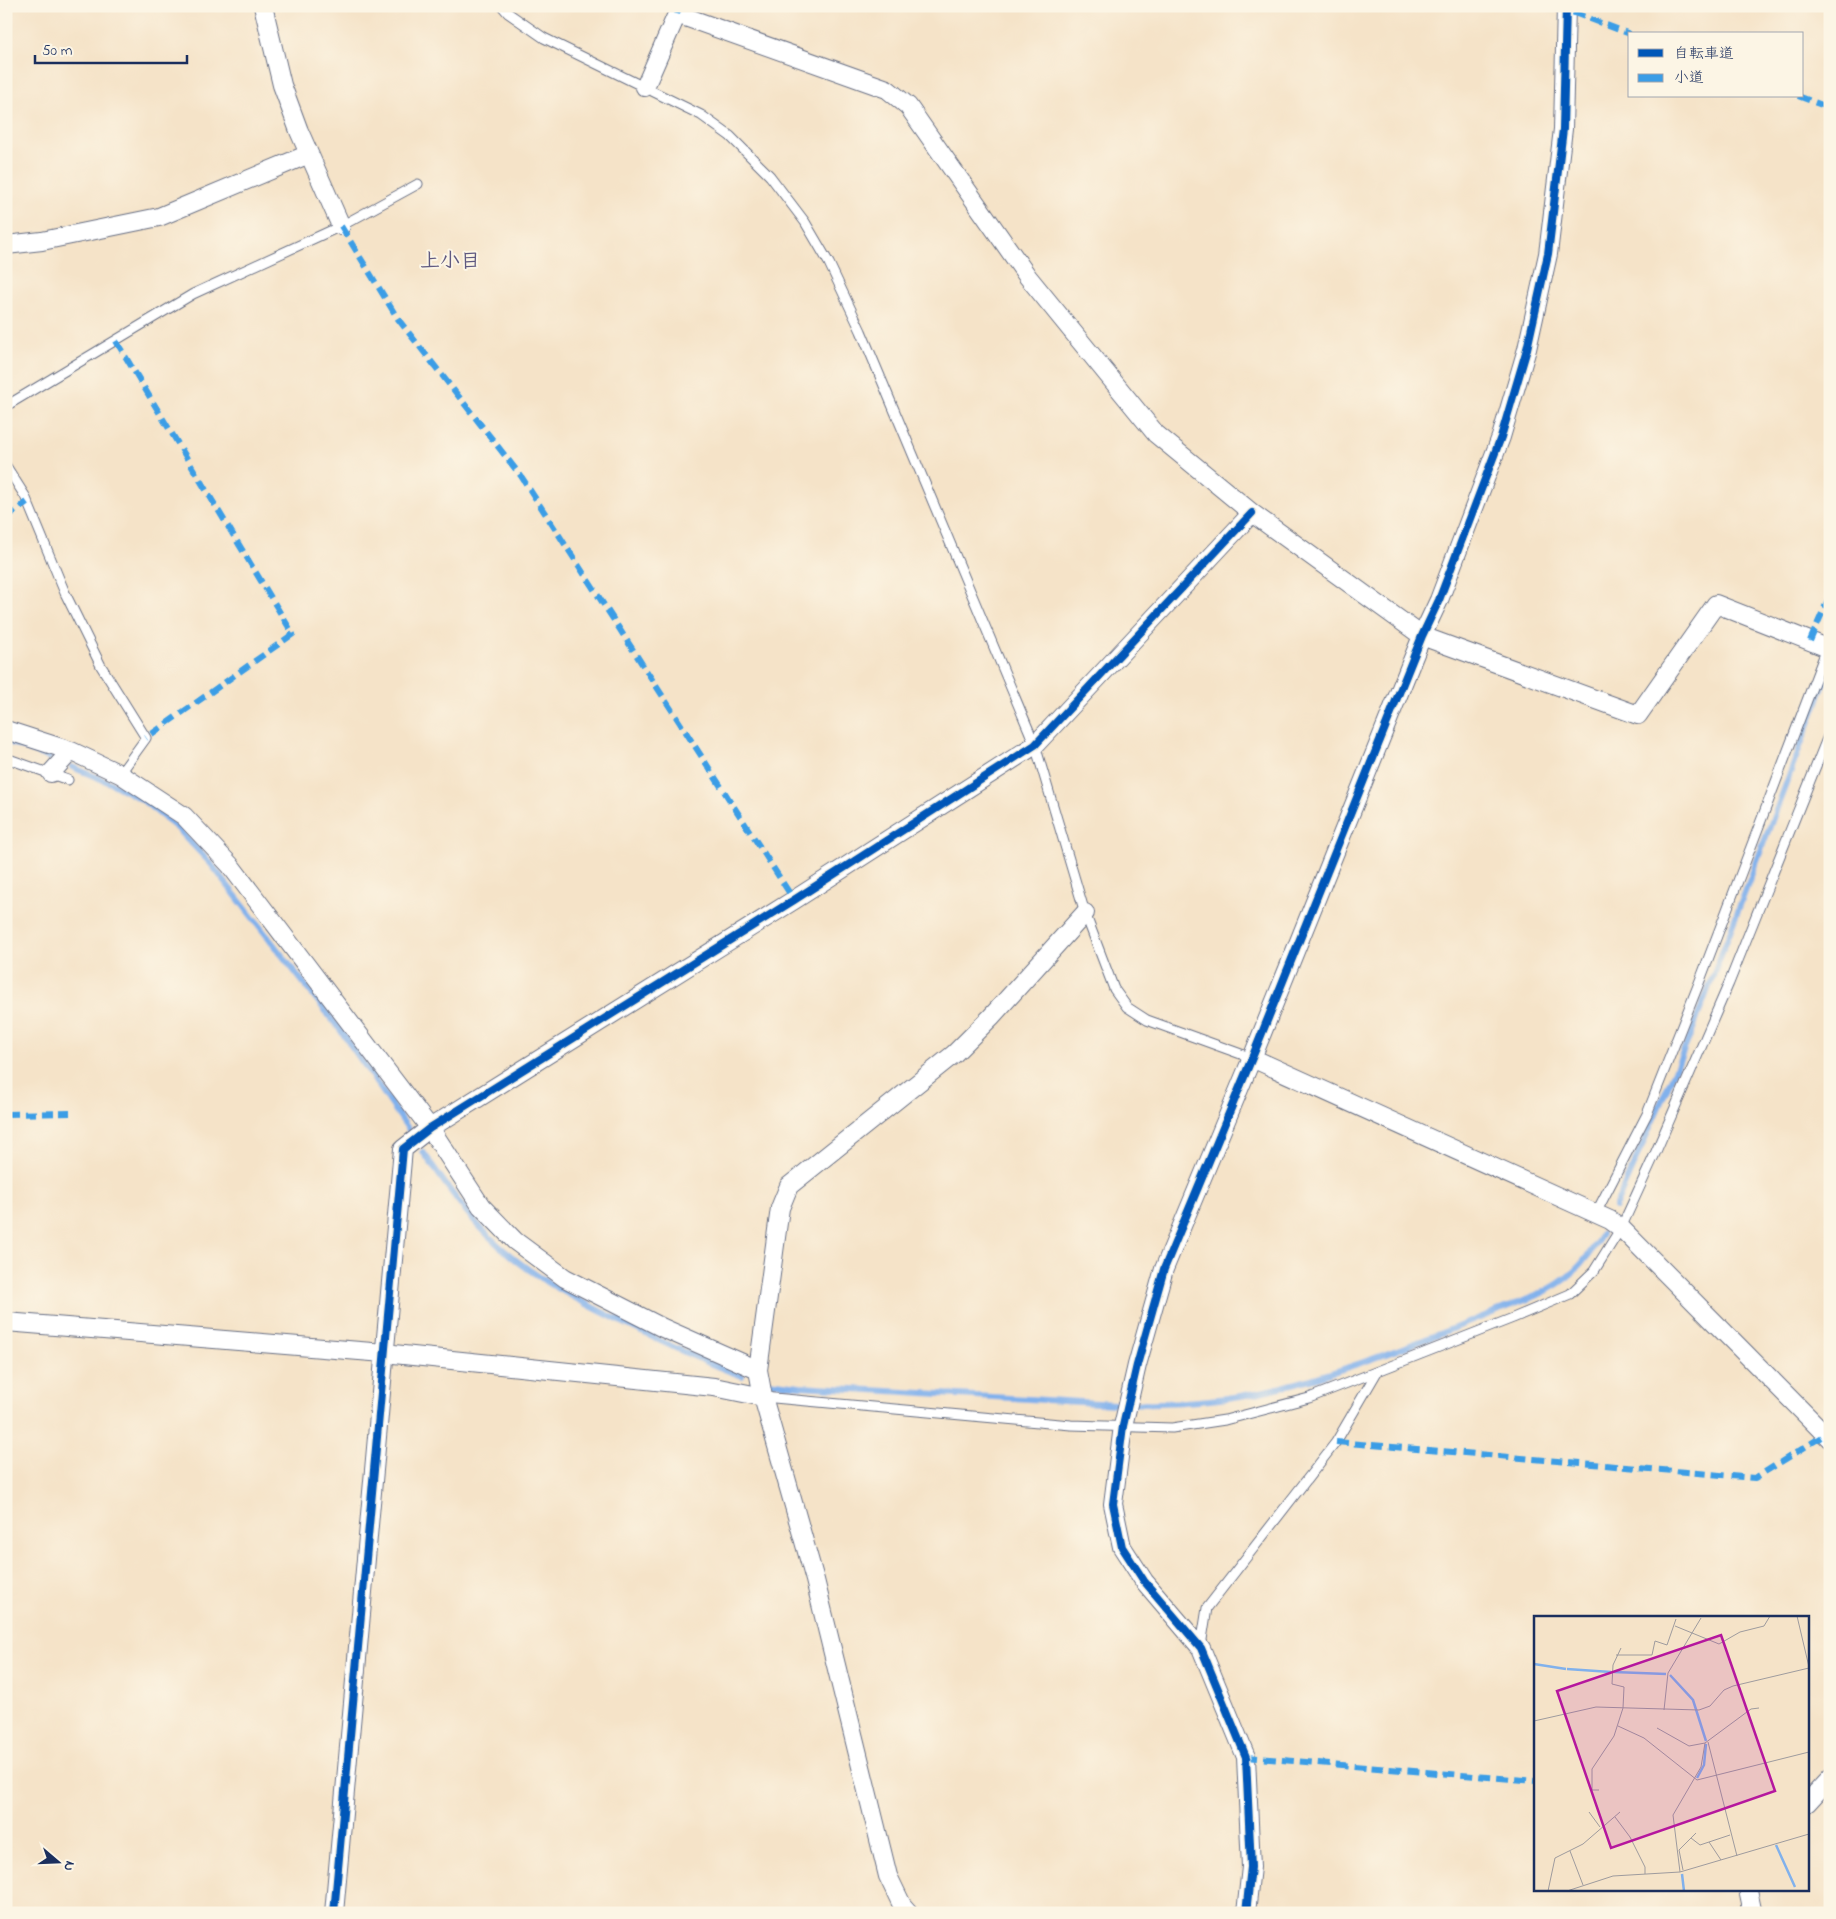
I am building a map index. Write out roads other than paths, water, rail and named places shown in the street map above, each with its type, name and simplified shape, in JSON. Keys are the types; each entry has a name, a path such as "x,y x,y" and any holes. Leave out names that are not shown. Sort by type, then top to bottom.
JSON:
{"street":[{"path":"263,6 282,85 309,154 342,226"},
{"path":"1246,1913 1251,1866 1246,1757 1201,1648 1144,1581 1122,1547 1113,1504 1123,1426 1137,1364 1164,1269 1252,1058 1422,636 1439,600 1501,437 1527,349 1548,254 1563,129 1566,6"},
{"path":"645,87 677,14 887,89 908,106 1028,277 1156,434 1252,512 1422,636 1638,715 1716,604 1828,648"},
{"path":"6,245 42,241 159,217 309,154"},
{"path":"334,1913 403,1149 430,1128 794,900 1035,744 1252,512"},
{"path":"6,730 71,751 120,774 184,816 230,865 430,1128 481,1206 516,1241 565,1278 663,1328 758,1370"},
{"path":"51,773 71,751"},
{"path":"908,1913 888,1876 815,1580 763,1397 758,1370 780,1208 789,1186 954,1054 991,1017 1084,913"},
{"path":"1252,1058 1596,1213 1621,1228 1830,1439"},
{"path":"6,1322 384,1353 714,1387 763,1397"},
{"path":"1808,1802 1830,1778"},
{"path":"1748,1892 1753,1913"}],"lane":[{"path":"502,6 508,13 544,38 701,115 730,136 770,176 805,222 829,263 860,331 1035,744 1084,913 1114,989 1127,1007 1147,1020 1252,1058"},
{"path":"6,406 193,294 342,226 418,184"},
{"path":"6,466 24,496 65,593 101,666 146,738 120,774"},
{"path":"1596,1213 1647,1114 1828,648"},
{"path":"763,1397 1071,1425 1172,1428 1225,1420 1309,1398 1570,1294 1594,1272 1621,1228 1729,983 1830,731"},
{"path":"6,758 68,780"},
{"path":"1201,1648 1207,1608 1336,1442 1377,1372"}],"waterway":[{"path":"1615,1207 1693,1029 1830,668"},
{"path":"6,741 49,758"},
{"path":"72,767 113,784 141,799 178,829 211,864 341,1031 409,1130"},
{"path":"423,1152 470,1217 495,1243 531,1271 569,1295 632,1327 686,1353 742,1376"},
{"path":"768,1382 800,1386 1116,1404 1186,1402 1256,1393 1327,1374 1363,1362 1536,1296 1558,1284 1575,1271 1602,1234"}],"district":[{"name":"上小目","path":"450,260"}]}
